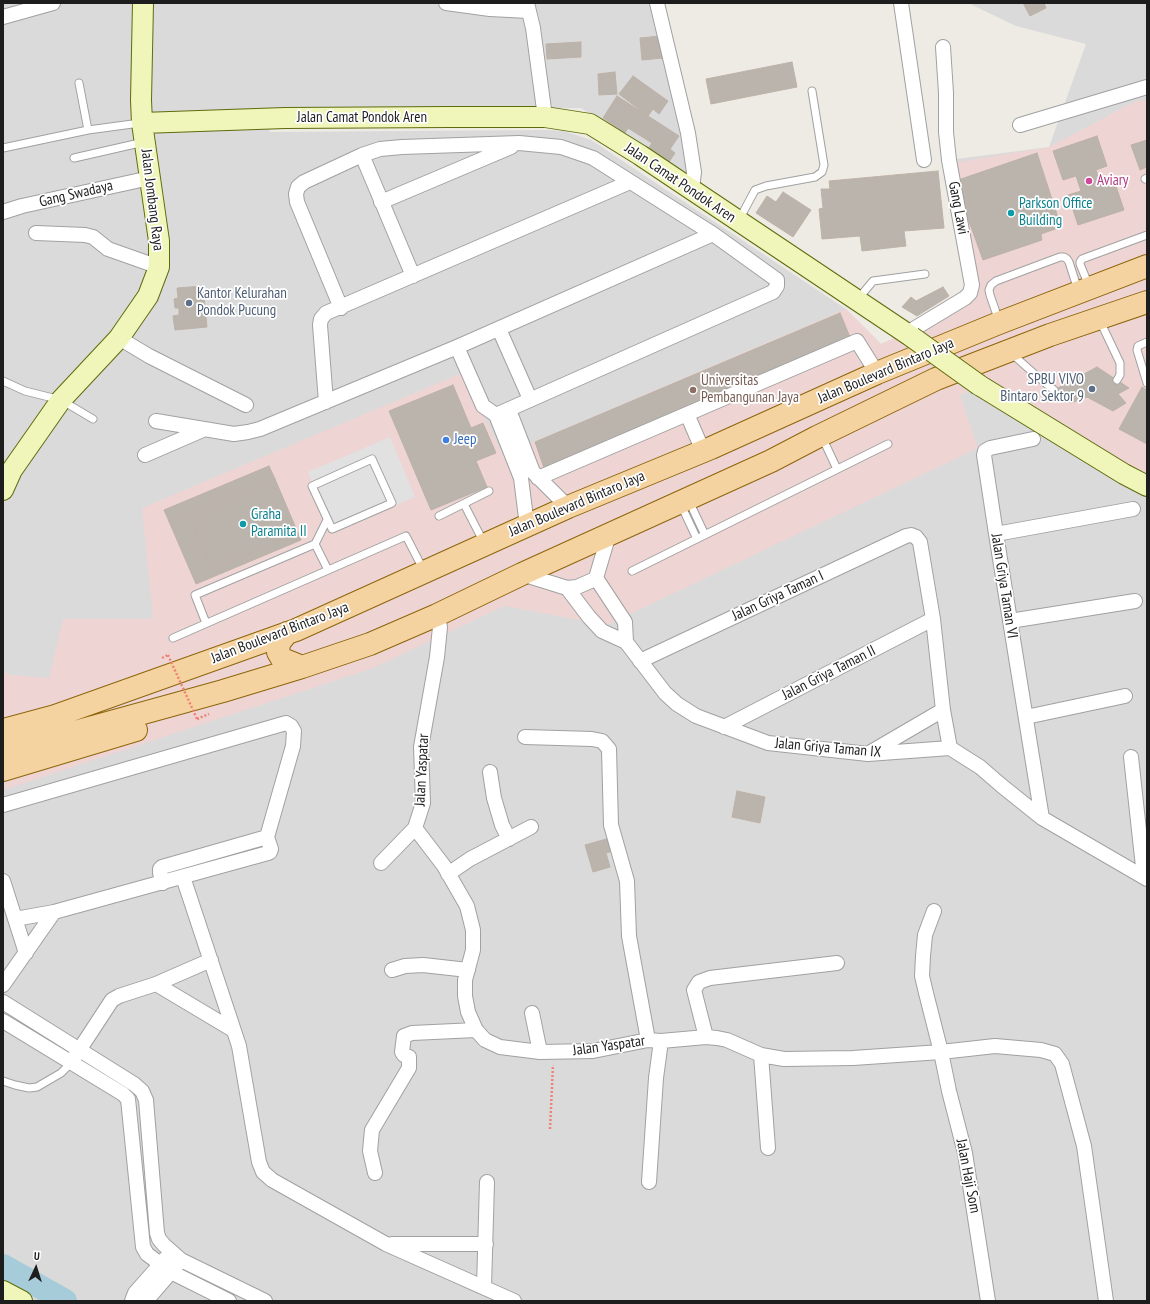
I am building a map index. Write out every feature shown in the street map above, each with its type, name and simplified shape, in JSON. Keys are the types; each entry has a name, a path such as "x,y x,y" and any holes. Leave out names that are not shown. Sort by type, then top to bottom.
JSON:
{"main road":[{"name":"Jalan Jombang Raya","path":"3,490 12,470 60,400 119,338 148,296 159,267 159,241 143,132 140,100 143,3"},
{"name":"Jalan Camat Pondok Aren","path":"143,132 285,118 545,117 593,125 910,335 979,385 1124,474 1147,486"},
{"name":"Jalan Boulevard Bintaro Jaya","path":"3,750 57,726 287,634 425,573 485,544 707,449 877,373 999,323 1147,266"},
{"name":"Jalan Boulevard Bintaro Jaya","path":"3,730 57,726 215,694 370,644 437,615 522,574 771,461 936,379 1010,352 1098,317 1147,302"},
{"path":"287,634 279,643 278,652 282,658 302,667"},
{"path":"3,770 124,734 173,717 215,694"},
{"path":"3,1291 22,1301"}],"street":[{"path":"3,18 53,3"},
{"path":"446,3 490,9 528,7 533,28 545,117"},
{"path":"657,3 688,133 694,172 693,182 689,189"},
{"path":"901,3 924,160"},
{"name":"Gang Lawi","path":"910,335 965,298 970,293 972,285 949,160 946,132 946,92 943,47"},
{"path":"1020,125 1147,87"},
{"path":"381,202 519,143"},
{"path":"341,308 297,202 296,194 298,187 304,182 362,155 380,149 402,147 519,143 561,147 593,158 713,234 777,280 777,286 773,292 503,412 484,406 457,347"},
{"path":"362,155 413,276"},
{"name":"Gang Swadaya","path":"3,212 22,206 150,178"},
{"path":"326,402 320,325 321,319 326,313 341,308 630,182"},
{"path":"36,233 85,235 93,237 108,249 159,267"},
{"path":"156,421 234,434 260,428 457,347 713,234"},
{"path":"499,329 530,399"},
{"path":"119,338 149,356 246,405"},
{"path":"531,476 691,412 857,341 877,373"},
{"path":"503,412 531,476 568,508"},
{"path":"691,412 707,449"},
{"path":"145,455 206,429"},
{"name":"Jalan Griya Taman VI","path":"1032,439 990,448 985,451 984,455 1042,818"},
{"path":"527,526 531,476"},
{"path":"996,534 1132,509"},
{"path":"522,574 568,588 577,587 593,580 596,578 609,534"},
{"name":"Jalan Griya Taman I","path":"640,661 906,536 916,537 920,542 933,619"},
{"path":"596,578 625,622 626,642"},
{"name":"Jalan Griya Taman IX","path":"568,588 589,617 602,631 626,642 665,693 677,704 696,716 768,743 868,754 950,748"},
{"path":"1010,621 1135,601"},
{"name":"Jalan Yaspatar","path":"437,615 440,627 437,657 421,747 423,803 415,828 448,874 467,906 473,930 473,950 465,980 465,996 468,1012 476,1030 485,1040 500,1046 546,1052 593,1051 654,1040 706,1037 728,1040 761,1055 784,1059 853,1058 941,1052 995,1046 1045,1051 1054,1054 1062,1064 1084,1146 1106,1301"},
{"path":"933,619 943,710 950,748 980,767 1042,818 1145,877"},
{"name":"Jalan Griya Taman II","path":"724,727 933,619"},
{"path":"1026,717 1125,696"},
{"path":"868,754 943,710"},
{"path":"3,805 286,723 291,726 294,731 294,746 267,837 271,850 268,854 54,912 15,919"},
{"path":"525,737 592,739 602,741 609,749 611,825 627,881 629,936 654,1040 656,1078 649,1182"},
{"path":"1131,757 1141,802 1145,877"},
{"path":"490,772 496,804 502,825 509,839"},
{"path":"448,874 470,859 531,827"},
{"path":"381,863 415,828"},
{"path":"163,883 160,873 160,869 162,867 267,837"},
{"path":"183,877 239,1046 259,1162 264,1172 272,1180 386,1244 484,1287 506,1299"},
{"path":"3,880 26,953"},
{"name":"Jalan Haji Som","path":"934,911 925,935 922,976 965,1153 988,1301"},
{"path":"3,985 54,912"},
{"path":"71,1063 112,1000 119,996 156,984 211,960"},
{"path":"706,1037 694,990 699,982 710,978 837,963"},
{"path":"392,970 405,966 423,965 468,970"},
{"path":"156,984 233,1030"},
{"path":"3,1002 134,1084 142,1091 146,1100 157,1233 164,1245 176,1256 265,1301"},
{"path":"532,1013 546,1052"},
{"path":"3,1021 123,1094 128,1099 143,1247 147,1254 166,1268 229,1301"},
{"path":"375,1173 370,1151 372,1130 409,1068 409,1057 404,1055 402,1052 404,1036 412,1033 476,1030"},
{"path":"761,1055 768,1148"},
{"path":"484,1287 486,1182"},
{"path":"386,1244 486,1244"},
{"path":"146,1301 166,1268 176,1256"},
{"path":"132,1301 133,1296 166,1268"}],"lane":[{"path":"79,83 88,130"},
{"path":"738,221 755,190 766,186 815,177 822,172 824,165 812,91"},
{"path":"3,148 88,130 143,132"},
{"path":"74,158 143,132"},
{"path":"1084,290 1080,264 1082,260 1147,235"},
{"path":"999,323 989,290 991,285 996,281 1064,257 1069,262 1084,290"},
{"path":"857,300 873,281 925,274"},
{"path":"1098,317 1120,363 1120,376 1117,380"},
{"path":"1147,342 1140,344 1137,350 1147,383"},
{"path":"1010,352 1054,390"},
{"path":"3,381 25,391 60,400 93,419"},
{"path":"819,436 834,470"},
{"path":"632,571 888,444"},
{"path":"372,459 392,503 332,530 327,520 312,486 372,459"},
{"path":"439,516 489,491"},
{"path":"684,501 705,535"},
{"path":"684,501 697,539"},
{"path":"464,504 485,544"},
{"path":"206,623 195,595 315,544 327,520"},
{"path":"173,638 406,536 425,573"},
{"path":"315,544 328,570"},
{"path":"3,1081 22,1087 36,1087 61,1073 71,1063"}],"path":[{"path":"168,655 197,719"},
{"path":"546,1052 550,1129"}],"shaded area":[{"path":"3,3 665,3 690,179 581,108 266,114 270,132 545,130 564,131 591,140 846,309 881,344 970,305 977,286 949,160 1049,147 1086,44 1016,26 968,3 1147,3 1147,1301 3,1301"},
{"path":"1147,100 1147,476 981,386 960,395 978,448 607,625 504,606 373,668 3,790 3,672 12,675 49,678 63,619 153,619 142,508 462,373 503,455 846,309 881,344 970,305 977,286 947,164 1049,147 1136,101"},
{"path":"390,437 415,497 333,532 308,472"}],"building":[{"path":"1023,3 1044,3 1046,8 1030,16"},
{"path":"661,36 663,58 642,60 640,38"},
{"path":"581,42 581,57 547,59 546,44"},
{"path":"792,62 797,87 711,104 706,79"},
{"path":"615,72 617,94 599,95 598,74"},
{"path":"633,76 668,101 659,114 653,109 648,116 619,94"},
{"path":"617,96 679,136 670,149 675,153 669,162 648,149 652,143 628,128 625,133 603,118"},
{"name":"Aviary","path":"1097,136 1107,166 1096,170 1100,181 1113,177 1124,210 1078,225 1068,195 1081,191 1076,176 1063,180 1053,151"},
{"path":"1147,140 1147,167 1140,170 1131,145"},
{"name":"Parkson Office Building","path":"1037,153 1061,227 1041,234 1042,240 983,260 961,199 961,179"},
{"path":"938,171 944,228 904,231 906,246 862,251 860,236 822,239 819,209 823,208 821,189 830,189 829,181"},
{"path":"783,192 811,210 793,237 756,213 767,196 776,202"},
{"name":"Kantor Kelurahan Pondok Pucung","path":"203,286 207,327 175,330 173,316 179,315 179,308 175,308 174,299 178,298 177,288"},
{"path":"943,287 949,296 917,316 902,307 911,297 916,301"},
{"name":"Universitas Pembangunan Jaya","path":"840,313 850,337 544,468 535,442"},
{"name":"SPBU VIVO Bintaro Sektor 9","path":"1097,367 1129,388 1118,394 1126,403 1113,411 1087,397 1071,403 1054,390"},
{"name":"Jeep","path":"453,385 471,428 483,423 496,453 476,461 487,487 431,510 389,411"},
{"path":"1142,387 1147,390 1147,444 1119,429"},
{"path":"269,466 275,479 189,516 212,569 298,533 301,540 196,584 164,510"},
{"name":"Graha Paramita II","path":"275,479 298,533 212,569 189,516"},
{"path":"737,791 765,797 760,823 732,817"},
{"path":"610,838 614,851 606,853 610,867 593,872 585,845"}],"waterway":[{"path":"3,1266 65,1301"}],"place":[{"name":"Aviary","path":"1089,181"},
{"name":"Parkson Office Building","path":"1011,213"},
{"name":"Kantor Kelurahan Pondok Pucung","path":"189,303"},
{"name":"SPBU VIVO Bintaro Sektor 9","path":"1092,389"},
{"name":"Universitas Pembangunan Jaya","path":"693,390"},
{"name":"Jeep","path":"446,440"},
{"name":"Graha Paramita II","path":"243,524"}]}
